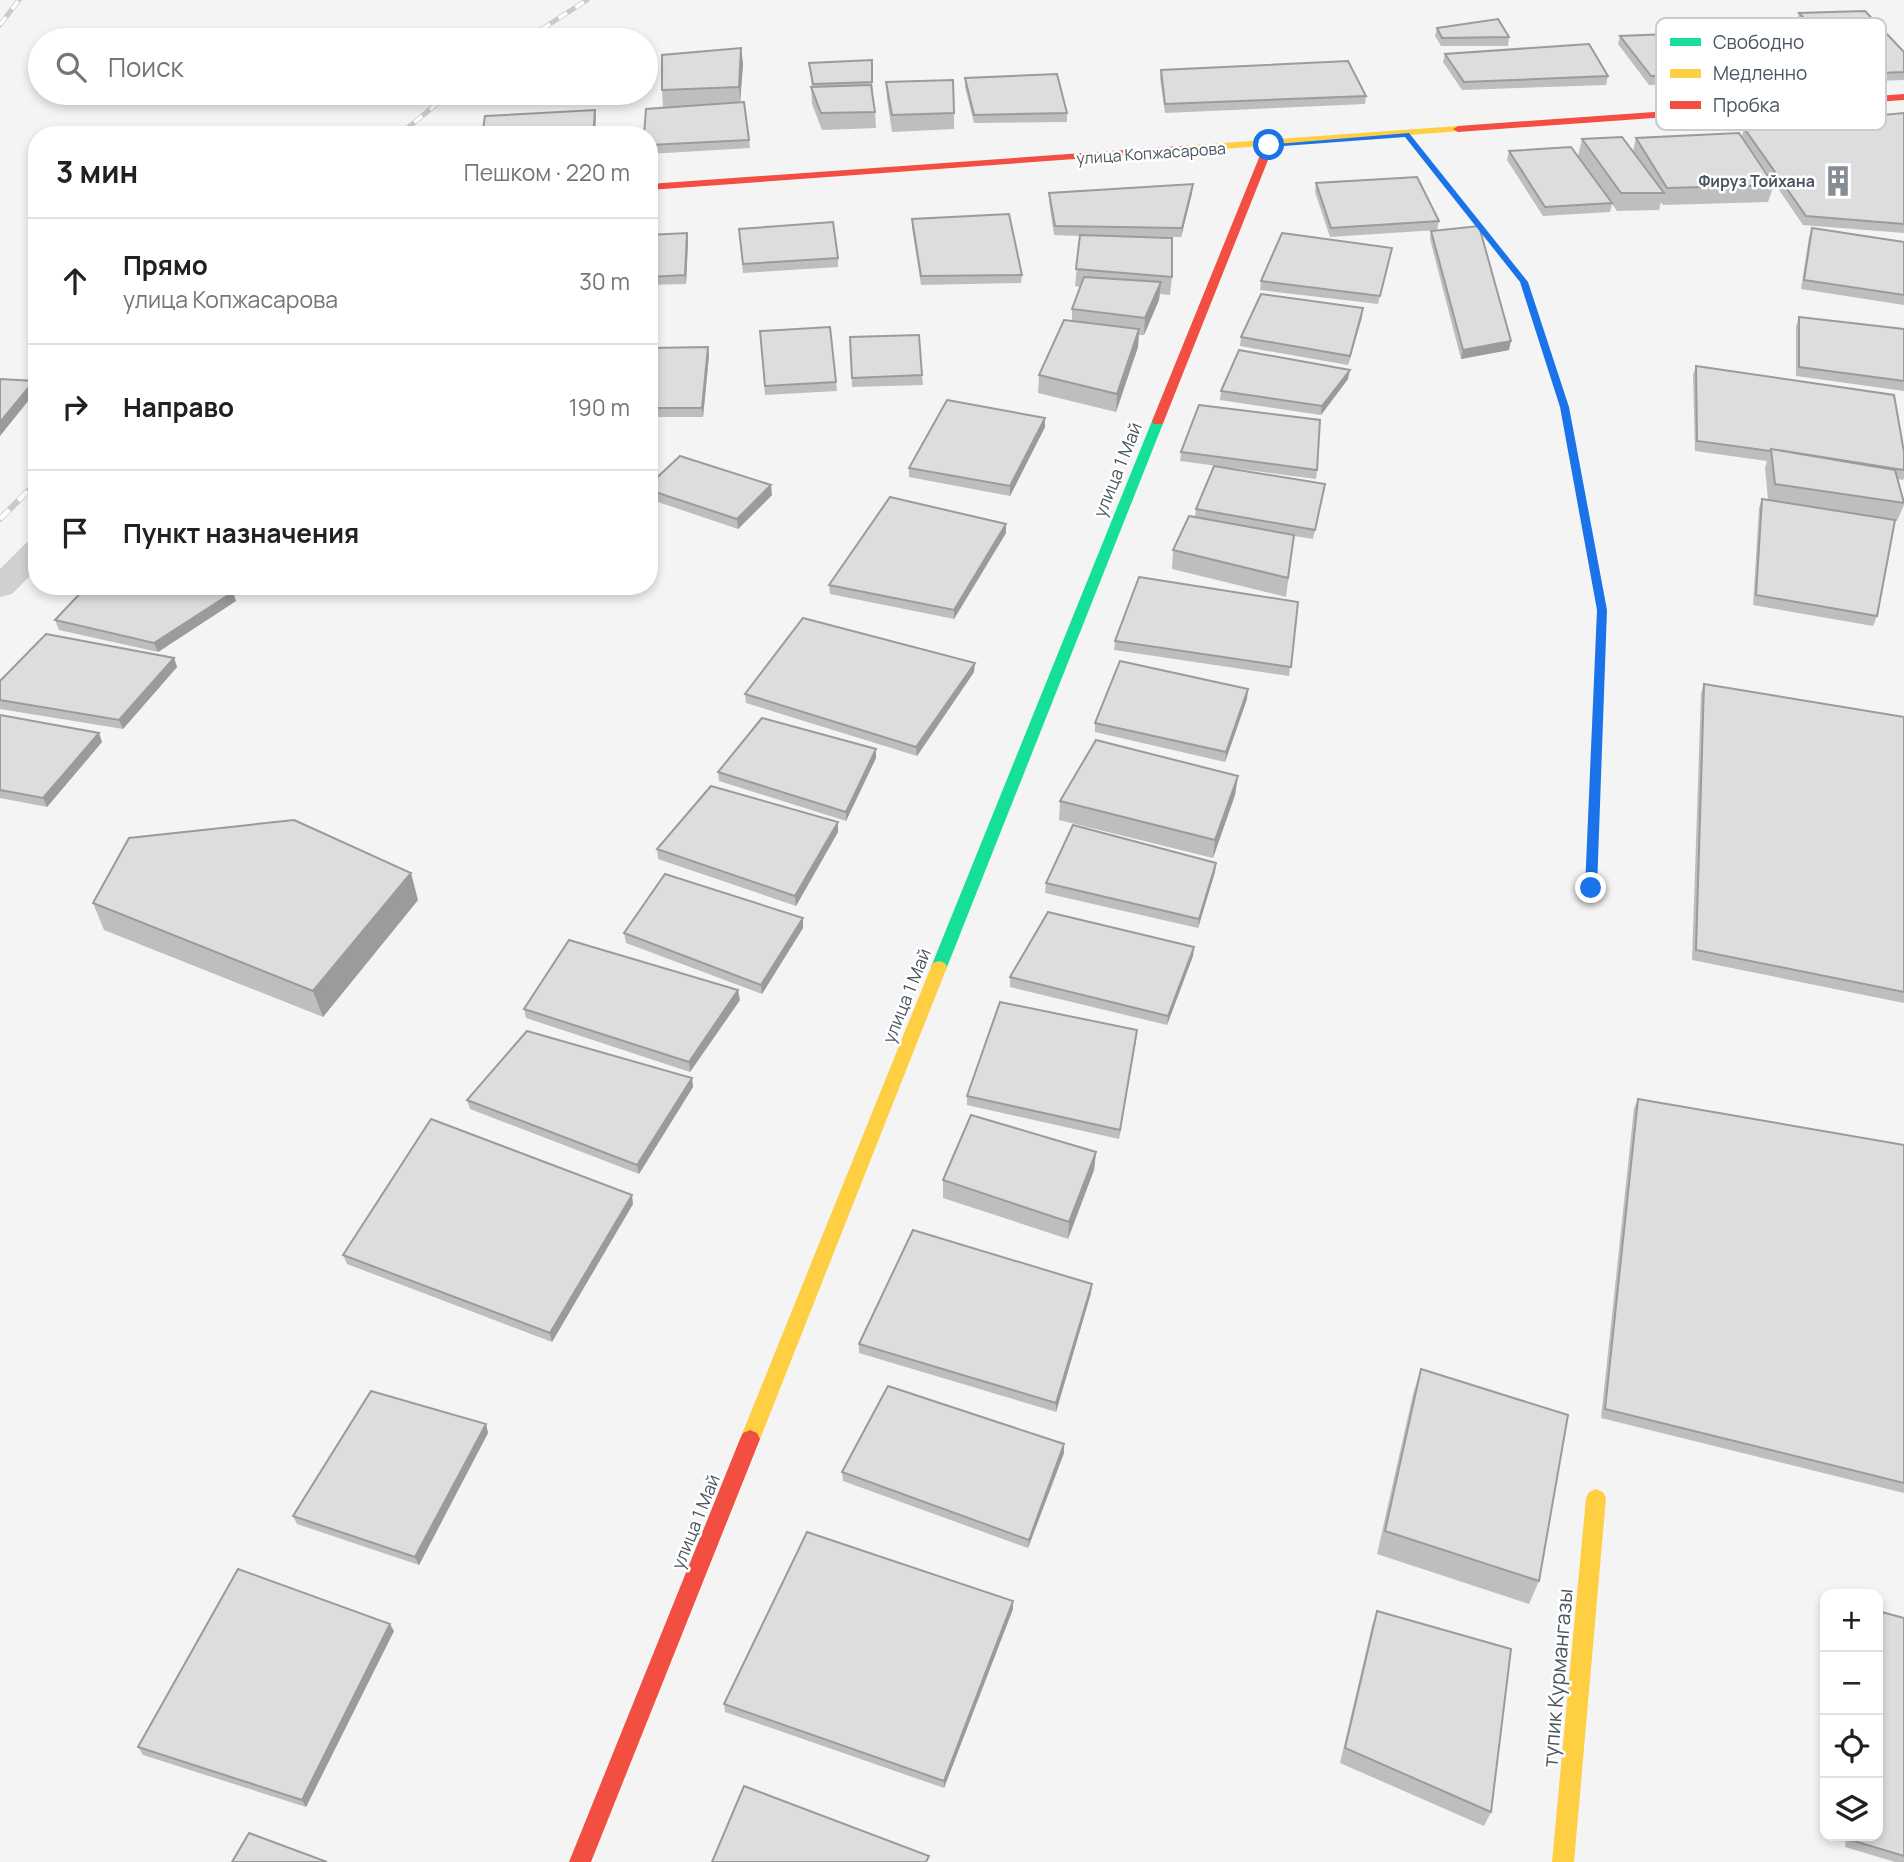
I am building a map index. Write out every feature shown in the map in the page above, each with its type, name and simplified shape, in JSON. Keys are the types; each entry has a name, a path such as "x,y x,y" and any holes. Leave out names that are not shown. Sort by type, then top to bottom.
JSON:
{"street":[{"name":"улица Копжасарова","path":"1886,98 1904,97"},
{"name":"улица Копжасарова","path":"658,186 1656,115"},
{"name":"улица 1 Май","path":"580,1862 1269,145"},
{"path":"0,587 28,559"},
{"name":"тупик Курмангазы","path":"1563,1862 1596,1498"}],"path":[{"path":"1407,134 1524,282 1565,407 1602,610 1591,888"}],"building":[{"path":"1865,11 1872,18 1804,18 1799,13"},
{"path":"1498,19 1509,37 1442,38 1437,28"},
{"path":"1886,33 1904,52 1904,72 1886,73"},
{"path":"1656,35 1656,76 1651,76 1620,36"},
{"path":"1589,44 1608,76 1464,82 1445,54"},
{"path":"741,48 739,87 662,90 662,55"},
{"path":"872,60 872,82 813,84 809,63"},
{"path":"1348,61 1366,96 1165,104 1161,70"},
{"path":"1057,74 1067,113 974,115 965,78"},
{"path":"953,80 954,113 892,115 886,82"},
{"path":"871,85 875,112 821,113 811,87"},
{"path":"744,102 749,140 658,145 658,126 645,126 646,109"},
{"path":"595,110 594,126 483,126 485,116"},
{"name":"Фируз Тойхана","path":"1904,113 1904,224 1806,216 1745,130 1886,130 1886,115"},
{"path":"1739,133 1774,185 1667,188 1636,138"},
{"path":"1622,137 1664,193 1621,193 1582,139"},
{"path":"1571,147 1612,203 1545,207 1509,151"},
{"path":"1417,177 1439,221 1331,228 1316,183"},
{"path":"1193,184 1182,228 1055,226 1049,193"},
{"path":"1009,214 1022,275 921,276 912,219"},
{"path":"833,222 838,258 743,264 739,229"},
{"path":"1479,226 1511,341 1463,350 1431,231"},
{"path":"1812,228 1904,242 1904,295 1804,280"},
{"path":"687,233 685,275 658,276 658,235"},
{"path":"1282,233 1392,248 1380,296 1261,281"},
{"path":"1080,235 1172,238 1172,277 1076,269"},
{"path":"1084,277 1161,282 1145,318 1072,309"},
{"path":"1261,294 1363,308 1350,356 1241,337"},
{"path":"1799,317 1904,329 1904,381 1799,367"},
{"path":"1064,320 1139,329 1117,394 1039,375"},
{"path":"830,327 836,382 765,386 760,331"},
{"path":"919,335 922,375 852,378 850,337"},
{"path":"708,347 702,408 658,408 658,348"},
{"path":"1239,350 1350,370 1322,406 1221,391"},
{"path":"1696,366 1894,395 1904,452 1904,470 1771,449 1697,441"},
{"path":"0,379 28,381 28,388 0,422"},
{"path":"947,400 1045,418 1010,486 909,468"},
{"path":"1199,405 1320,420 1317,470 1181,452"},
{"path":"1771,449 1895,470 1904,503 1775,484"},
{"path":"680,456 771,485 737,519 658,493 658,477"},
{"path":"1214,466 1325,484 1315,530 1196,509"},
{"path":"890,497 1006,524 954,610 829,585"},
{"path":"1762,499 1895,520 1877,616 1756,595"},
{"path":"1189,516 1294,535 1288,578 1173,550"},
{"path":"1139,577 1298,602 1291,667 1115,641"},
{"path":"79,595 228,595 154,643 55,620"},
{"path":"803,618 975,663 916,747 745,694"},
{"path":"46,634 174,658 119,720 0,700 0,681"},
{"path":"1120,661 1248,689 1226,752 1095,723"},
{"path":"1704,684 1904,717 1904,992 1696,950"},
{"path":"0,715 99,733 43,798 0,790"},
{"path":"762,718 876,749 846,812 718,772"},
{"path":"1096,740 1238,776 1215,840 1060,801"},
{"path":"711,786 838,822 795,896 657,849"},
{"path":"294,820 411,873 313,991 93,903 129,838"},
{"path":"1073,825 1216,863 1199,919 1046,883"},
{"path":"665,874 803,918 761,985 624,933"},
{"path":"1048,912 1194,947 1168,1016 1010,977"},
{"path":"569,940 738,990 689,1062 524,1009"},
{"path":"1000,1002 1137,1030 1120,1130 967,1096"},
{"path":"527,1031 692,1078 637,1165 467,1100"},
{"path":"1638,1099 1904,1145 1904,1483 1605,1409"},
{"path":"971,1115 1096,1152 1069,1222 943,1180"},
{"path":"431,1119 632,1195 550,1333 343,1255"},
{"path":"913,1230 1092,1284 1056,1403 859,1344"},
{"path":"1421,1369 1568,1415 1539,1581 1385,1531"},
{"path":"888,1386 1064,1444 1029,1540 842,1472"},
{"path":"371,1391 486,1424 415,1557 293,1516"},
{"path":"807,1532 1013,1601 944,1781 724,1704"},
{"path":"238,1569 390,1624 302,1800 138,1747"},
{"path":"1377,1611 1511,1649 1491,1812 1345,1748"},
{"path":"1883,1612 1904,1618 1904,1856 1854,1841 1883,1841"},
{"path":"744,1786 929,1856 926,1862 712,1862"},
{"path":"249,1833 327,1862 232,1862"}],"railway":[{"path":"0,25 19,0"},
{"path":"544,28 587,0"},
{"path":"410,126 435,105"},
{"path":"0,519 28,491"}],"traffic: fast":[{"path":"939,967 1158,421"}],"traffic: slow":[{"path":"1195,148 1458,129"},
{"path":"750,1439 939,967"},
{"path":"1563,1862 1596,1498"}],"traffic: jam":[{"path":"1886,98 1904,97"},
{"path":"1458,129 1656,115"},
{"path":"1158,421 1269,145"},
{"path":"658,186 1195,148"},
{"path":"580,1862 750,1439"}],"place":[{"name":"Фируз Тойхана","path":"1838,181"}],"route":[{"path":"1269,145 1407,134 1524,282 1565,407 1602,610 1591,888"}]}
